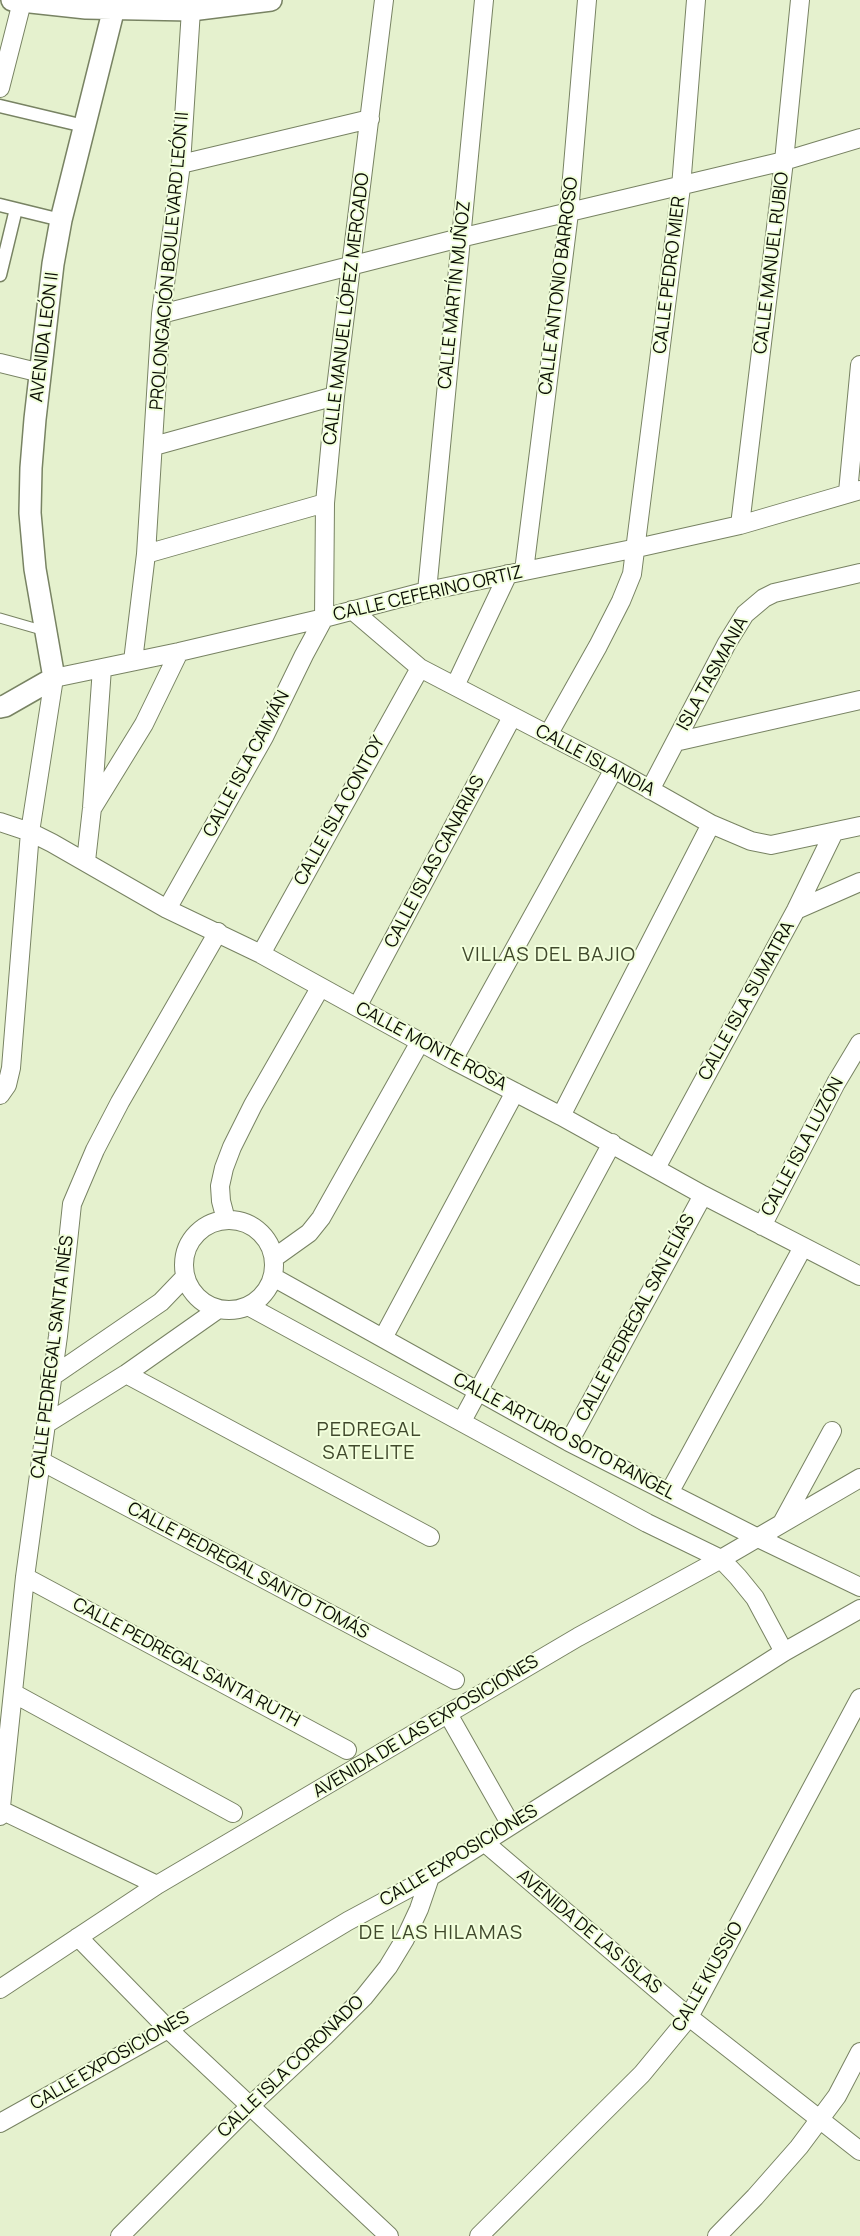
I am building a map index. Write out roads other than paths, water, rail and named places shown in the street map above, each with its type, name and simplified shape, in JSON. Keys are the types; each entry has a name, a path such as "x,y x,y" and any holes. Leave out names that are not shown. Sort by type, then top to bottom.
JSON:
{"street":[{"path":"0,88 17,1 86,8 114,4 191,10 271,0"},
{"name":"CALLE MANUEL LÓPEZ MERCADO","path":"324,618 325,504 335,396 384,0"},
{"name":"CALLE MARTÍN MUÑOZ","path":"426,591 484,0"},
{"name":"CALLE ANTONIO BARROSO","path":"516,573 569,213 587,0"},
{"name":"CALLE PEDRO MIER","path":"637,548 681,187 696,0"},
{"name":"CALLE MANUEL RUBIO","path":"740,525 784,161 800,0"},
{"name":"AVENIDA LEÓN II","path":"54,678 35,569 30,513 31,468 53,264 61,220 114,4"},
{"name":"PROLONGACIÓN BOULEVARD LEÓN II","path":"133,661 146,554 161,314 181,164 191,10"},
{"path":"0,106 84,126"},
{"path":"181,164 370,119"},
{"path":"161,314 460,238 681,187 784,161 860,138"},
{"path":"0,205 61,220"},
{"path":"0,275 16,209"},
{"path":"0,363 41,373"},
{"path":"854,491 860,365"},
{"path":"154,446 335,396"},
{"name":"CALLE CEFERINO ORTIZ","path":"0,707 54,678 179,652 324,618 426,591 740,525 854,491"},
{"path":"146,554 325,504"},
{"path":"548,735 621,601 632,574 637,548"},
{"path":"455,686 516,573"},
{"name":"ISLA TASMANIA","path":"650,790 736,627 755,605 774,593 860,573"},
{"name":"CALLE ISLANDIA","path":"352,610 420,668 614,769 711,824 751,841 771,845 860,826"},
{"name":"CALLE ISLA CAIMÁN","path":"168,909 264,737 324,618"},
{"path":"92,808 144,724 179,652"},
{"path":"86,862 92,808 102,668"},
{"name":"CALLE ISLA CONTOY","path":"261,954 420,668"},
{"path":"1,1094 7,1085 11,1068 30,832 54,678"},
{"path":"676,742 860,700"},
{"name":"CALLE ISLAS CANARIAS","path":"357,1007 512,717"},
{"path":"453,1060 614,769"},
{"name":"CALLE MONTE ROSA","path":"0,822 30,832 168,909 261,954 453,1060 612,1143 703,1195 860,1276"},
{"path":"561,1116 711,824"},
{"name":"CALLE ISLA SUMATRA","path":"656,1168 796,910 834,832"},
{"path":"796,910 860,882"},
{"name":"CALLE PEDREGAL SANTA INÉS","path":"0,1816 25,1577 46,1424 50,1378 58,1336 72,1204 95,1150 120,1102 218,932"},
{"path":"226,1220 221,1201 220,1186 232,1147 253,1105 320,988"},
{"path":"274,1258 309,1233 321,1218 420,1042"},
{"name":"CALLE ISLA LUZÓN","path":"762,1226 836,1083 860,1043"},
{"path":"383,1338 515,1092"},
{"path":"462,1422 612,1143"},
{"name":"CALLE PEDREGAL SAN ELÍAS","path":"570,1442 703,1195"},
{"path":"226,1220 239,1220 263,1234 270,1245 274,1258 273,1277 265,1295 250,1307 234,1311 217,1310 203,1303 192,1292 185,1277 184,1261 188,1246 197,1232 210,1224 226,1220"},
{"path":"669,1493 803,1247"},
{"path":"50,1378 161,1302 185,1277"},
{"name":"CALLE ARTURO SOTO RANGEL","path":"273,1277 570,1442 756,1537 860,1587"},
{"name":"CALLE ARTURO SOTO RANGEL","path":"250,1307 647,1522 721,1559 755,1598 784,1652"},
{"path":"46,1424 126,1374 217,1310"},
{"path":"126,1374 430,1537"},
{"path":"782,1523 832,1431"},
{"name":"CALLE PEDREGAL SANTO TOMÁS","path":"41,1461 455,1680"},
{"name":"AVENIDA DE LAS EXPOSICIONES","path":"0,1989 157,1885 578,1637 721,1559 860,1478"},
{"name":"CALLE PEDREGAL SANTA RUTH","path":"25,1577 347,1750"},
{"name":"CALLE EXPOSICIONES","path":"0,2123 168,2029 348,1921 430,1877 784,1652 860,1610"},
{"path":"13,1692 232,1813"},
{"name":"CALLE KIUSSIO","path":"479,2236 642,2074 689,2017 860,1698"},
{"path":"448,1714 511,1825"},
{"path":"0,1810 157,1885"},
{"name":"AVENIDA DE LAS ISLAS","path":"484,1842 689,2017 860,2151"},
{"name":"CALLE ISLA CORONADO","path":"120,2236 250,2106 332,2030 364,1997 388,1967 419,1908 430,1877"},
{"path":"78,1937 168,2029 390,2236"},
{"path":"717,2236 755,2197 820,2120 837,2096 860,2052"}],"lane":[{"path":"0,618 45,631"}],"district":[{"name":"VILLAS DEL BAJIO","path":"549,955"},
{"name":"PEDREGAL SATELITE","path":"369,1442"},
{"name":"DE LAS HILAMAS","path":"441,1933"}]}
